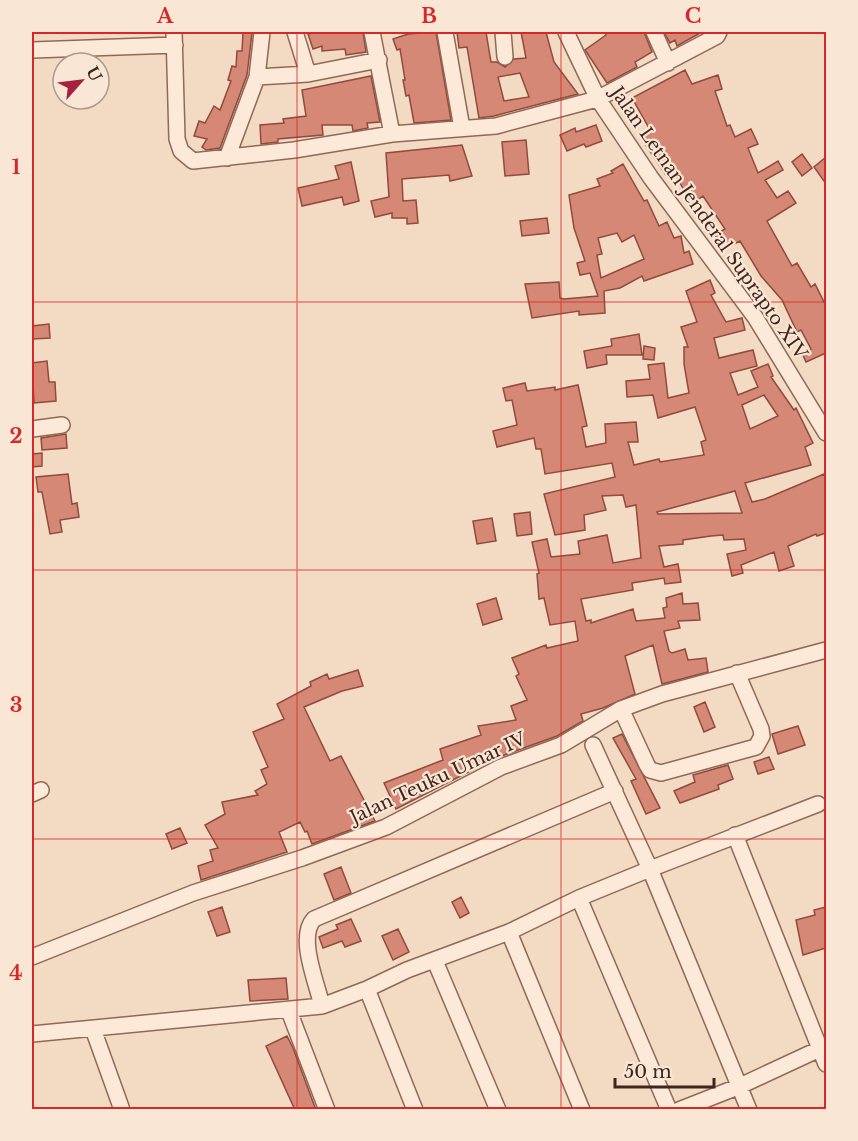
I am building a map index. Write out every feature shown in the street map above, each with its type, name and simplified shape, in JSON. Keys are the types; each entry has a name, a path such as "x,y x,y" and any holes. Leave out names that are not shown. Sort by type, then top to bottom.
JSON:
{"street":[{"path":"226,158 257,77 262,32"},
{"path":"295,32 308,74"},
{"path":"372,32 392,134"},
{"path":"445,32 462,128"},
{"path":"503,32 505,57"},
{"name":"Jalan Letnan Jenderal Suprapto XIV","path":"566,32 598,99 651,178 755,317 826,433"},
{"path":"654,32 668,63"},
{"path":"32,50 174,38 177,139 181,152 193,161 392,134 496,126 598,99 717,36 719,32"},
{"path":"257,77 308,74 379,60"},
{"path":"32,429 62,425"},
{"name":"Jalan Teuku Umar IV","path":"32,957 194,893 302,858 386,827 501,767 561,745 621,709 737,673 826,650"},
{"path":"621,709 647,765 654,772 661,773 756,747 762,736 761,729 737,673"},
{"path":"593,745 650,869 749,1110"},
{"path":"322,1006 307,943 306,932 314,919 615,791"},
{"path":"32,1034 289,1011 322,1006 367,989 407,970 509,932 579,898 735,834 818,804"},
{"path":"735,834 823,1047 826,1064"},
{"path":"579,898 669,1110"},
{"path":"509,932 582,1110"},
{"path":"435,961 498,1110"},
{"path":"367,989 415,1110"},
{"path":"289,1011 327,1110"},
{"path":"93,1029 121,1107"},
{"path":"679,1110 740,1086 823,1047"}],"building":[{"path":"243,32 252,33 247,75 220,148 206,150 202,147 207,139 194,136 199,121 205,123 214,106 220,110 231,81 228,80 232,66 236,67 237,51 242,51"},
{"path":"363,32 366,52 346,55 345,49 322,51 322,46 313,49 308,34"},
{"path":"436,32 451,120 414,123 409,95 406,96 400,49 397,50 393,39 408,34"},
{"path":"457,32 486,32 491,62 497,62 505,67 514,59 526,58 521,32 546,32 554,62 578,94 479,118 467,47 459,48","holes":["520,73 529,97 504,101 498,77"]},
{"path":"605,32 644,32 652,52 635,62 637,67 607,83 585,50 606,35"},
{"path":"664,32 702,32 677,46 675,40 670,43"},
{"path":"685,70 692,84 718,75 722,89 715,91 727,126 730,125 735,137 751,129 758,144 748,148 758,173 778,161 783,170 765,180 777,198 788,191 796,203 767,221 792,266 797,263 811,287 815,284 826,306 826,353 806,362 802,353 811,349 801,330 797,332 782,300 761,276 740,241 724,249 715,235 725,229 703,196 692,204 673,171 666,175 639,135 650,130 632,98"},
{"path":"371,76 380,122 367,123 368,128 353,131 352,125 322,125 323,135 278,139 278,142 261,144 260,125 284,123 283,119 306,116 302,90"},
{"path":"596,125 602,141 586,147 584,144 567,151 560,135 575,128 576,132"},
{"path":"526,140 529,174 505,176 502,142"},
{"path":"462,145 472,176 450,181 449,175 402,179 403,201 416,200 418,223 407,224 407,218 392,218 392,213 375,217 371,201 389,197 386,153"},
{"path":"802,154 812,168 802,176 792,162"},
{"path":"826,157 826,184 814,167"},
{"path":"351,162 359,201 344,205 342,197 302,206 298,188 339,179 335,166"},
{"path":"623,164 644,201 647,200 659,226 667,222 674,238 681,236 684,253 689,251 693,264 644,281 642,276 620,288 604,291 605,313 579,315 579,311 532,318 525,284 559,282 560,298 564,299 598,296 590,273 580,275 577,263 585,261 574,228 569,195 600,186 597,179 613,173 611,171","holes":["617,233 622,242 634,235 644,259 601,278 597,255 602,254 598,238"]},
{"path":"547,218 549,233 522,236 520,221"},
{"path":"710,280 715,293 711,295 726,322 742,318 745,330 714,338 719,358 753,350 757,366 730,373 738,395 758,387 751,371 768,364 773,376 771,377 794,410 796,408 813,443 805,447 811,465 745,483 752,502 765,499 824,474 826,533 817,536 816,534 788,546 794,566 779,571 774,552 741,565 743,573 732,576 727,554 746,550 744,539 724,540 723,535 683,540 683,544 659,546 664,567 678,564 681,582 665,584 664,578 632,583 633,590 581,599 586,621 591,620 591,623 633,609 636,621 665,618 663,608 667,607 666,598 682,593 683,604 698,603 700,620 678,621 680,628 664,631 669,651 672,653 685,649 688,660 706,658 708,672 662,684 653,645 625,656 635,694 603,708 581,714 583,721 557,736 496,758 396,809 384,783 443,760 440,749 481,735 478,726 516,720 511,706 527,700 516,676 519,674 512,658 546,645 547,648 578,641 575,621 550,625 544,598 539,599 537,574 539,573 532,542 547,539 551,557 580,554 578,541 607,535 613,563 641,558 636,505 626,507 623,495 602,496 606,510 584,515 585,530 555,535 544,494 615,477 612,463 545,474 541,449 536,449 534,438 497,447 493,431 517,425 512,400 506,401 503,388 525,383 527,391 555,387 555,390 578,385 587,426 582,427 586,447 606,443 605,424 636,422 638,442 628,442 634,465 659,459 660,462 704,455 701,442 706,440 695,407 658,418 653,395 627,397 626,381 650,379 648,365 664,363 668,398 689,393 684,364 684,347 688,347 681,327 697,322 686,291","holes":["764,395 778,416 750,429 742,405","735,491 742,513 658,514 657,512"]},
{"path":"49,324 50,338 33,339 32,326"},
{"path":"639,334 642,355 606,355 607,364 587,368 584,351 612,346 611,339"},
{"path":"644,346 655,348 654,360 643,359"},
{"path":"47,361 49,382 55,382 56,401 34,403 32,363"},
{"path":"66,434 67,448 42,450 41,438"},
{"path":"42,453 42,466 32,467 32,454"},
{"path":"68,474 72,504 77,503 79,517 60,520 62,532 50,534 42,492 38,492 36,477"},
{"path":"530,512 532,534 517,536 514,514"},
{"path":"492,518 496,541 477,544 473,521"},
{"path":"496,598 502,619 483,625 477,604"},
{"path":"358,670 363,686 342,691 304,707 330,761 341,756 375,821 312,844 307,831 305,832 300,822 279,832 287,852 201,880 198,866 213,861 210,850 218,848 205,825 225,814 222,802 258,795 255,791 267,784 261,770 268,767 253,732 284,719 277,704 311,686 310,682 327,674 329,679"},
{"path":"705,702 715,727 704,732 694,707"},
{"path":"798,726 805,745 778,754 772,734"},
{"path":"622,734 660,808 646,814 631,781 636,779 613,738"},
{"path":"769,757 774,769 758,774 754,762"},
{"path":"728,765 733,779 718,785 719,789 680,803 674,791 695,782 693,775"},
{"path":"180,828 187,843 172,849 166,834"},
{"path":"341,867 351,893 334,900 324,874"},
{"path":"461,897 469,913 460,918 452,902"},
{"path":"222,907 230,932 217,936 208,912"},
{"path":"826,907 826,948 803,955 796,920 815,915 814,910"},
{"path":"351,919 361,941 345,947 342,941 323,948 319,937 338,929 336,925"},
{"path":"398,929 409,952 393,960 382,936"},
{"path":"286,978 288,999 250,1001 248,980"},
{"path":"287,1036 316,1110 295,1110 266,1046"}]}
